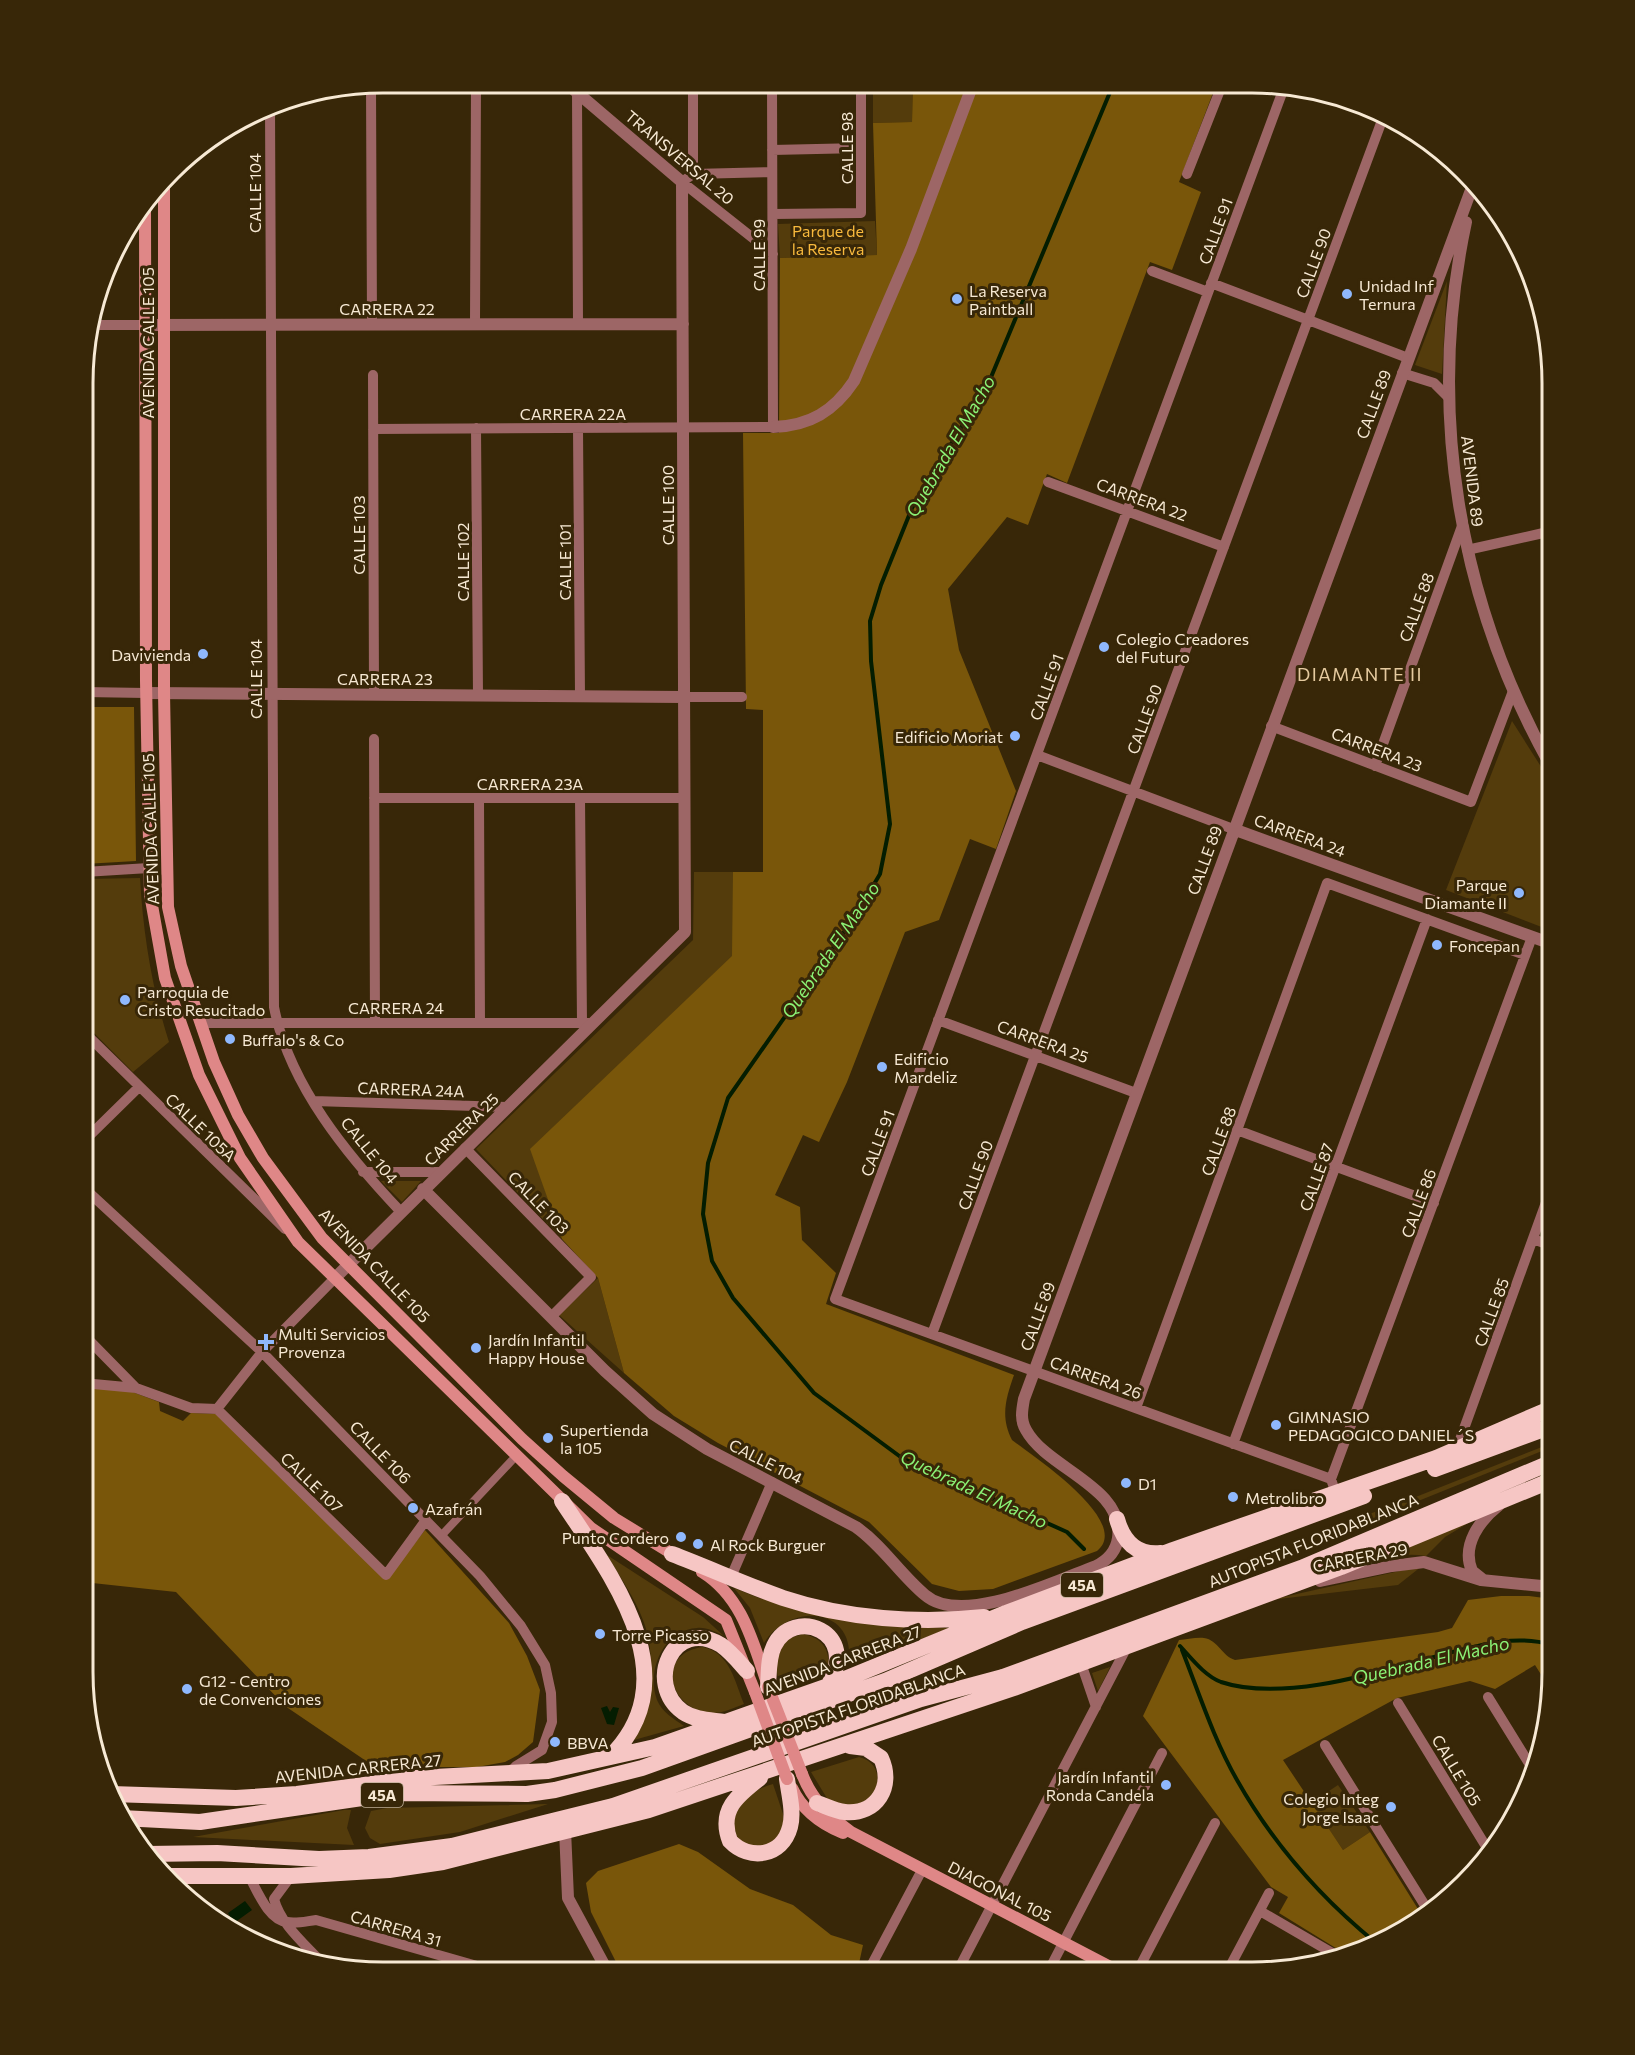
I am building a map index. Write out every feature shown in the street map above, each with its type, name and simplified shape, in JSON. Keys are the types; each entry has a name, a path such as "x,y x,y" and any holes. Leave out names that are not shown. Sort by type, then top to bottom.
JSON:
{"highway":[{"name":"AVENIDA CARRERA 27","path":"120,1794 236,1798 297,1794 416,1778 548,1771 673,1742 828,1686 1006,1613 1334,1486 1458,1448 1542,1412"},
{"name":"AUTOPISTA FLORIDABLANCA","path":"133,1819 200,1822 396,1793 527,1794 555,1790 642,1768 885,1681 1022,1622 1542,1430"},
{"name":"AUTOPISTA FLORIDABLANCA","path":"157,1854 217,1853 319,1859 369,1857 452,1846 613,1806 921,1699 1003,1677 1279,1576 1542,1466"},
{"path":"177,1876 291,1876 389,1870 443,1862 649,1810 989,1697 1341,1567 1542,1484"},
{"path":"562,1501 624,1601 636,1631 644,1663 644,1689 639,1712 626,1740 610,1757"},
{"path":"1117,1519 1122,1536 1135,1549 1152,1554 1173,1550"},
{"path":"672,1554 805,1604 871,1616 951,1620 1006,1613"},
{"path":"762,1689 773,1646 786,1632 804,1626 822,1631 836,1646 838,1664 828,1686"},
{"path":"728,1722 697,1718 677,1707 666,1684 667,1663 677,1646 699,1638 719,1644 747,1671"},
{"path":"642,1768 673,1742 702,1747"},
{"path":"817,1803 838,1810 855,1812 865,1810 880,1797 886,1777 881,1758 874,1751 862,1746 843,1746"},
{"path":"770,1770 739,1794 729,1807 726,1832 730,1841 745,1853 765,1852 785,1838 791,1816 794,1777"},
{"path":"125,1805 200,1822"}],"main road":[{"name":"AVENIDA CALLE 105","path":"164,193 164,693 168,907 181,966 200,1023 227,1091 263,1158 301,1213 522,1439 608,1514 711,1577 731,1597 747,1626 762,1689 794,1777"},
{"name":"AVENIDA CALLE 105","path":"145,218 146,693 149,868 160,958 195,1065 240,1158 298,1242 562,1501 613,1545 720,1614 733,1631 747,1671 762,1689"},
{"name":"DIAGONAL 105","path":"794,1777 833,1819 864,1839 1101,1962"},
{"name":"DIAGONAL 105","path":"794,1777 803,1806 814,1817 827,1826 864,1839"}],"street":[{"path":"475,324 476,93"},
{"path":"578,93 578,324"},
{"name":"TRANSVERSAL 20","path":"578,93 682,182 773,254"},
{"path":"693,93 693,174"},
{"name":"CALLE 99","path":"772,93 773,427"},
{"name":"CALLE 98","path":"772,214 861,213 861,93"},
{"path":"773,427 800,424 826,413 843,397 854,381 911,249 970,93"},
{"path":"1187,174 1218,93"},
{"path":"371,94 372,325"},
{"name":"CALLE 91","path":"835,1299 1281,95"},
{"name":"CALLE 104","path":"270,116 272,986 277,1023 331,1131 363,1172 401,1212"},
{"name":"CALLE 90","path":"932,1334 1381,123"},
{"path":"772,150 861,148"},
{"path":"682,182 693,174 772,172"},
{"name":"CALLE 100","path":"682,182 685,932"},
{"name":"CALLE 89","path":"1117,1519 1103,1497 1035,1442 1025,1429 1022,1409 1271,726 1471,193"},
{"name":"AVENIDA 89","path":"1472,195 1455,282 1449,398 1452,462 1467,550 1491,636 1513,691 1542,748"},
{"path":"1152,271 1210,287 1308,320 1408,358"},
{"name":"CARRERA 22","path":"99,325 683,324"},
{"path":"1402,373 1434,383 1449,398"},
{"name":"CALLE 103","path":"372,375 374,694"},
{"name":"CARRERA 22A","path":"373,429 773,427"},
{"name":"CALLE 102","path":"476,428 478,695"},
{"name":"CALLE 101","path":"578,428 580,696"},
{"name":"CARRERA 22","path":"1048,482 1224,548"},
{"name":"CALLE 88","path":"1375,766 1462,526"},
{"path":"1467,550 1542,533"},
{"name":"CARRERA 23","path":"1271,726 1471,802 1513,691"},
{"name":"CARRERA 23","path":"93,692 684,697"},
{"path":"684,697 742,697"},
{"path":"374,739 375,1023"},
{"name":"CARRERA 24","path":"1036,755 1542,940"},
{"name":"CARRERA 23A","path":"374,798 685,798"},
{"path":"479,798 480,1023"},
{"path":"580,798 587,1023"},
{"path":"93,871 149,868"},
{"name":"CALLE 88","path":"1136,1408 1327,883 1427,919"},
{"path":"1427,919 1525,955"},
{"name":"CALLE 87","path":"1233,1444 1427,919"},
{"name":"CARRERA 25","path":"217,1410 262,1352 507,1107 587,1023 685,932"},
{"name":"CALLE 86","path":"1334,1486 1434,1203 1532,937"},
{"name":"CARRERA 25","path":"938,1020 1136,1093"},
{"name":"CARRERA 24","path":"200,1023 587,1023"},
{"name":"CALLE 105A","path":"93,1041 298,1242"},
{"path":"93,1132 139,1088"},
{"name":"CARRERA 24A","path":"314,1101 507,1107"},
{"path":"1238,1130 1434,1203"},
{"name":"CALLE 103","path":"465,1148 591,1277 551,1317"},
{"path":"363,1172 440,1172"},
{"name":"CALLE 104","path":"423,1190 604,1371 666,1423 707,1449 856,1527 870,1537 925,1595 937,1602 951,1606 1003,1600 1096,1566 1114,1552 1118,1538 1117,1519"},
{"name":"CALLE 106","path":"93,1196 262,1352 480,1576 520,1626 545,1665 549,1679 552,1722 548,1739 542,1750 516,1766 508,1774"},
{"name":"CALLE 85","path":"1458,1448 1542,1214"},
{"path":"1533,1239 1542,1242"},
{"name":"CARRERA 26","path":"835,1299 1233,1444 1334,1486"},
{"path":"93,1344 136,1388"},
{"path":"93,1384 136,1388 191,1408 217,1410"},
{"name":"CALLE 107","path":"217,1410 386,1575 426,1520"},
{"path":"441,1536 516,1456"},
{"path":"731,1577 772,1482"},
{"path":"1489,1582 1472,1571 1469,1549 1483,1521 1508,1497"},
{"name":"CARRERA 29","path":"1271,1592 1392,1566 1424,1562 1489,1582 1542,1586"},
{"path":"962,1962 1128,1644"},
{"path":"1081,1663 1096,1707"},
{"path":"1488,1696 1528,1762"},
{"name":"CALLE 105","path":"1398,1703 1485,1845"},
{"path":"1325,1745 1425,1905"},
{"path":"1052,1962 1162,1753"},
{"path":"1142,1962 1215,1823"},
{"path":"565,1830 568,1898 603,1962"},
{"path":"873,1962 922,1870"},
{"path":"249,1876 263,1902 313,1953"},
{"path":"285,1923 274,1899 291,1876"},
{"path":"1232,1962 1269,1893"},
{"path":"1260,1911 1329,1951"},
{"name":"CARRERA 31","path":"285,1923 316,1920 463,1962"}],"green space":[{"path":"873,93 913,93 912,122 873,123"},
{"name":"Parque de la Reserva","path":"875,221 877,255 780,258 778,224"},
{"path":"1447,281 1442,374 1415,365"},
{"name":"Parque Diamante II","path":"1512,721 1542,768 1542,927 1446,890"},
{"path":"694,872 733,872 733,956 531,1149 562,1239 476,1149 693,940"},
{"path":"140,878 149,961 169,1042 133,1072 93,1032 93,879"},
{"path":"381,1181 421,1181 402,1202"},
{"path":"598,1278 624,1373 559,1315"},
{"path":"1542,1447 1542,1451 1324,1539 1321,1531 1403,1502"},
{"path":"1480,1516 1445,1537 1426,1556 1383,1558 1358,1565"},
{"path":"607,1555 703,1617 724,1636 704,1628 685,1630 675,1636 660,1654 654,1677 657,1700 665,1712 684,1726 634,1740 647,1696 651,1655 648,1637 637,1605"},
{"path":"1422,1566 1398,1585 1270,1600"},
{"path":"734,1588 759,1598 912,1627 950,1628 872,1658 869,1652 849,1660 848,1642 841,1629 831,1621 818,1616 804,1616 789,1621 775,1630 764,1643 750,1608"},
{"path":"803,1634 820,1641 828,1654 829,1667 819,1677 780,1690 775,1661 786,1639"},
{"path":"703,1647 720,1655 734,1678 744,1704 713,1713 698,1710 686,1703 678,1693 673,1682 673,1670 678,1660 688,1652"},
{"path":"1110,1667 1098,1691 1092,1673"},
{"path":"859,1757 874,1767 877,1775 877,1784 869,1799 861,1805 851,1807 828,1800 811,1772"},
{"path":"773,1784 783,1814 783,1833 770,1847 739,1844 732,1820 744,1802 754,1793"},
{"path":"1338,1785 1370,1832 1343,1850 1311,1803"},
{"path":"548,1804 460,1832 380,1844 370,1838 365,1828 371,1811 387,1808"},
{"path":"351,1810 347,1828 354,1845 193,1837"}],"shaded area":[{"path":"913,93 1213,93 1179,182 1201,192 1172,270 1150,262 1067,483 1047,474 1028,525 1007,517 948,589 959,650 1016,791 996,849 970,839 939,920 905,932 847,1082 819,1142 803,1135 775,1195 800,1207 802,1240 836,1273 826,1304 1014,1375 1005,1415 1012,1440 1076,1491 1091,1507 1102,1524 1105,1539 1097,1551 993,1589 959,1591 932,1584 869,1522 718,1443 674,1416 624,1373 598,1278 562,1239 530,1149 732,956 733,872 763,872 763,710 746,709 743,433 779,433 780,258 877,255 873,123 912,122"},
{"path":"93,707 134,707 136,861 93,863"},
{"path":"93,1387 127,1390 159,1402 160,1411 183,1421 191,1413 216,1414 387,1579 425,1530 509,1623 527,1656 540,1690 533,1742 518,1755 505,1762 477,1767 375,1767 285,1706 176,1592 93,1583"},
{"path":"1501,1596 1542,1598 1542,1676 1535,1665 1495,1689 1470,1681 1397,1698 1283,1760 1343,1850 1370,1832 1418,1909 1380,1932 1337,1949 1279,1913 1288,1897 1271,1887 1143,1716 1179,1640 1209,1639 1235,1660 1438,1632 1452,1628 1468,1600"},
{"path":"607,1706 610,1712 613,1707 619,1708 614,1725 607,1724 601,1708"},
{"path":"679,1844 698,1852 750,1889 793,1905 831,1935 863,1945 859,1962 616,1962 591,1912 586,1883 598,1871"},
{"path":"245,1901 252,1910 236,1922 228,1913"}],"waterway":[{"name":"Quebrada El Macho","path":"1084,1549 1067,1532 902,1458 814,1393 733,1298 712,1261 703,1214 708,1163 728,1098 854,918 880,874 890,824 871,661 870,621 881,585 912,508 989,382 1110,93"},
{"name":"Quebrada El Macho","path":"1180,1646 1204,1671 1221,1682 1246,1688 1274,1689 1303,1687 1363,1676 1498,1642 1525,1640 1542,1643"},
{"path":"1182,1650 1221,1749 1251,1803 1299,1868 1369,1937"}],"place":[{"name":"Unidad Inf Ternura","path":"1347,294"},
{"name":"La Reserva Paintball","path":"957,299"},
{"name":"Colegio Creadores del Futuro","path":"1104,647"},
{"name":"Davivienda","path":"203,654"},
{"name":"Edificio Moriat","path":"1015,736"},
{"name":"Parque Diamante II","path":"1519,893"},
{"name":"Foncepan","path":"1437,945"},
{"name":"Parroquia de Cristo Resucitado","path":"125,1000"},
{"name":"Buffalo's & Co","path":"230,1039"},
{"name":"Edificio Mardeliz","path":"882,1067"},
{"name":"Multi Servicios Provenza","path":"266,1342"},
{"name":"Jardín Infantil Happy House","path":"476,1348"},
{"name":"GIMNASIO PEDAGOGICO DANIEL´S","path":"1276,1425"},
{"name":"Supertienda la 105","path":"548,1438"},
{"name":"D1","path":"1126,1483"},
{"name":"Metrolibro","path":"1233,1497"},
{"name":"Azafrán","path":"413,1508"},
{"name":"Punto Cordero","path":"681,1537"},
{"name":"Al Rock Burguer","path":"698,1544"},
{"name":"Torre Picasso","path":"600,1634"},
{"name":"G12 - Centro de Convenciones","path":"187,1689"},
{"name":"BBVA","path":"555,1742"},
{"name":"Jardín Infantil Ronda Candela","path":"1166,1785"},
{"name":"Colegio Integ Jorge Isaac","path":"1391,1807"}],"district":[{"name":"DIAMANTE II","path":"1360,674"}]}
